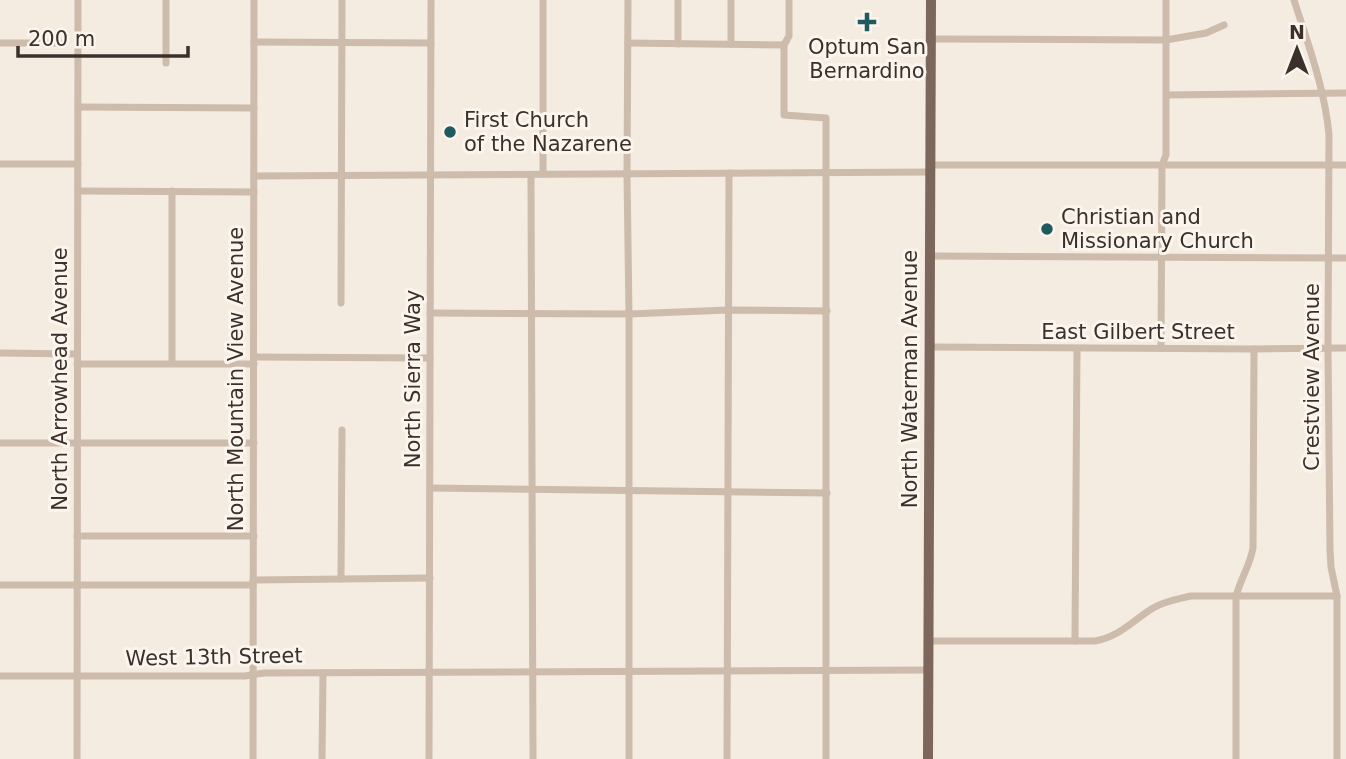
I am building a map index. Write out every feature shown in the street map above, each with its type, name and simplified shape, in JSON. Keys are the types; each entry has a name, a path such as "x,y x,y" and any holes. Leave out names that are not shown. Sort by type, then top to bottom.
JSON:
{"main road":[{"name":"North Waterman Avenue","path":"928,759 930,0"}],"street":[{"name":"North Arrowhead Avenue","path":"77,759 78,0"},
{"path":"166,0 166,63"},
{"name":"North Mountain View Avenue","path":"253,759 254,0"},
{"path":"341,303 342,0"},
{"name":"North Sierra Way","path":"429,759 431,0"},
{"path":"543,0 543,174"},
{"path":"628,0 629,759"},
{"path":"678,0 678,44"},
{"path":"731,0 731,44"},
{"path":"789,0 789,36 784,45 784,115 826,118 826,759"},
{"path":"1161,348 1162,165 1166,156 1167,95 1166,0"},
{"name":"Crestview Avenue","path":"1294,0 1319,79 1328,121 1328,348 1331,559 1337,596 1337,759"},
{"path":"930,38 1166,40 1206,33 1224,25"},
{"path":"254,42 431,43"},
{"path":"0,43 63,43"},
{"path":"628,43 784,45"},
{"path":"1167,95 1346,93"},
{"path":"78,107 254,108"},
{"path":"0,164 78,164"},
{"path":"254,176 827,173 930,168 1346,164"},
{"path":"727,759 730,173"},
{"path":"531,175 533,759"},
{"path":"78,191 254,192"},
{"path":"172,191 172,363"},
{"path":"930,256 1346,258"},
{"path":"430,313 827,311"},
{"name":"East Gilbert Street","path":"929,347 1346,348"},
{"path":"1075,641 1077,349"},
{"path":"1236,759 1236,597 1253,548 1254,349"},
{"path":"0,354 77,354"},
{"path":"77,364 430,358"},
{"path":"341,579 342,430"},
{"path":"0,443 254,443"},
{"path":"430,488 827,494"},
{"path":"77,536 254,536"},
{"path":"0,585 430,578"},
{"path":"929,641 1095,641 1130,626 1154,607 1191,596 1337,596"},
{"name":"West 13th Street","path":"0,676 929,670"},
{"path":"322,759 323,673"}],"place":[{"name":"Optum San Bernardino","path":"867,22"},
{"name":"First Church of the Nazarene","path":"450,132"},
{"name":"Christian and Missionary Church","path":"1047,229"}]}
